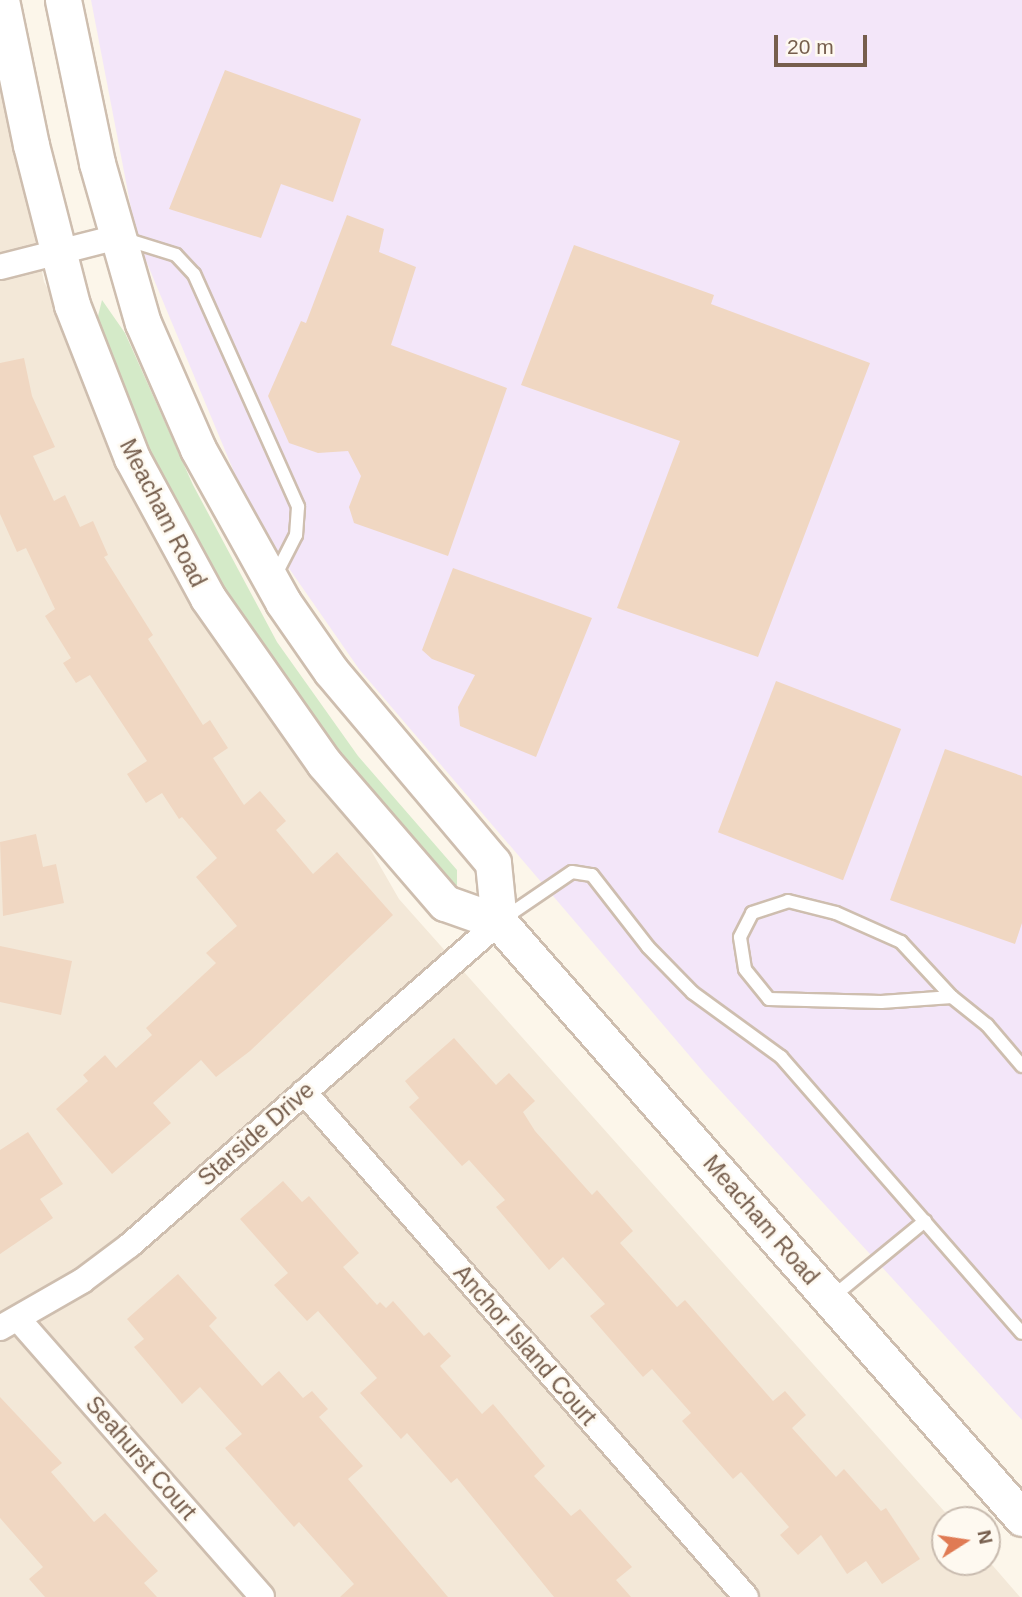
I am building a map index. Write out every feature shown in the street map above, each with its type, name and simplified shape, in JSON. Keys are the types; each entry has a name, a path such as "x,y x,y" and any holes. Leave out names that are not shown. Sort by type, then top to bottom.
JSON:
{"street":[{"name":"Meacham Road","path":"1,0 57,254 131,458 208,598 324,763 445,903 499,922 1022,1518"},
{"path":"63,0 97,163 144,323 198,449 272,582 331,671 493,863 499,922"},
{"path":"0,267 118,236"},
{"name":"Starside Drive","path":"10,1324 130,1245 499,922"},
{"name":"Anchor Island Court","path":"304,1092 746,1597"},
{"name":"Seahurst Court","path":"10,1324 262,1597"}],"lane":[{"path":"118,236 176,255 194,274 298,507 296,536 272,582"},
{"path":"499,922 572,872 592,875 648,947 692,993 781,1057 1022,1333"},
{"path":"952,998 869,1002 769,999 745,969 740,937 752,913 788,901 836,913 901,942 952,998 987,1026 1022,1066"},
{"path":"830,1299 925,1221"}],"shaded area":[{"path":"91,0 1022,0 1022,1420 706,1075 359,669 252,515 137,239"},
{"path":"0,51 44,282 399,899 940,1506 931,1506 931,1576 1001,1575 1020,1597 0,1597"}],"green space":[{"path":"102,300 125,333 193,485 277,642 358,756 457,870 457,886 418,852 267,669 179,524 95,328"}],"building":[{"path":"225,70 361,119 333,202 281,184 261,238 169,209"},
{"path":"347,215 384,229 379,252 416,267 391,345 507,388 448,556 354,523 349,507 361,476 348,451 318,453 289,443 268,396 301,321 306,323"},
{"path":"574,245 714,295 711,304 870,363 758,657 617,608 680,441 521,385"},
{"path":"24,358 32,396 55,447 33,456 54,501 65,495 80,527 93,521 108,555 104,557 153,635 148,639 203,725 210,720 228,748 213,758 244,805 260,791 286,821 276,830 313,874 337,852 393,915 250,1051 216,1077 201,1060 153,1103 171,1123 112,1174 56,1109 88,1081 83,1075 105,1055 116,1068 152,1035 146,1028 216,963 206,953 237,926 196,877 217,858 182,817 179,819 162,793 146,803 127,774 147,761 90,675 76,683 63,663 71,658 45,616 55,609 26,548 17,552 0,514 0,363"},
{"path":"453,568 592,618 536,757 460,726 458,707 475,675 432,659 422,650"},
{"path":"776,681 901,729 843,880 718,832"},
{"path":"945,749 1022,776 1022,923 1015,944 890,900"},
{"path":"36,834 43,867 56,864 64,903 3,916 0,842"},
{"path":"0,946 72,961 61,1015 0,1002"},
{"path":"454,1038 496,1085 509,1073 535,1101 523,1112 535,1131 592,1195 597,1190 633,1231 620,1243 677,1307 685,1300 773,1401 785,1391 806,1415 792,1428 836,1477 844,1469 881,1511 886,1508 920,1559 882,1584 866,1561 847,1574 821,1535 798,1555 780,1535 789,1527 741,1472 733,1479 682,1421 691,1413 652,1369 643,1377 590,1316 605,1304 563,1257 549,1270 496,1207 505,1200 469,1160 462,1166 409,1107 419,1098 405,1081"},
{"path":"28,1132 63,1184 40,1199 53,1218 0,1254 0,1150"},
{"path":"283,1181 302,1202 309,1196 359,1253 343,1267 377,1305 380,1302 386,1308 393,1301 424,1336 429,1332 451,1356 440,1366 482,1414 493,1404 545,1466 534,1476 571,1516 580,1509 632,1567 616,1580 631,1597 554,1597 457,1478 451,1483 407,1433 401,1439 360,1393 377,1378 318,1311 307,1321 274,1285 288,1273 240,1219"},
{"path":"178,1274 217,1318 209,1326 262,1386 279,1371 303,1398 312,1391 328,1409 319,1417 363,1466 348,1479 448,1597 340,1597 354,1584 299,1522 294,1527 225,1448 242,1434 200,1387 182,1404 134,1347 144,1339 127,1319"},
{"path":"0,1397 62,1463 51,1472 94,1522 105,1513 158,1571 144,1583 157,1597 45,1597 29,1579 43,1567 0,1518"}]}
